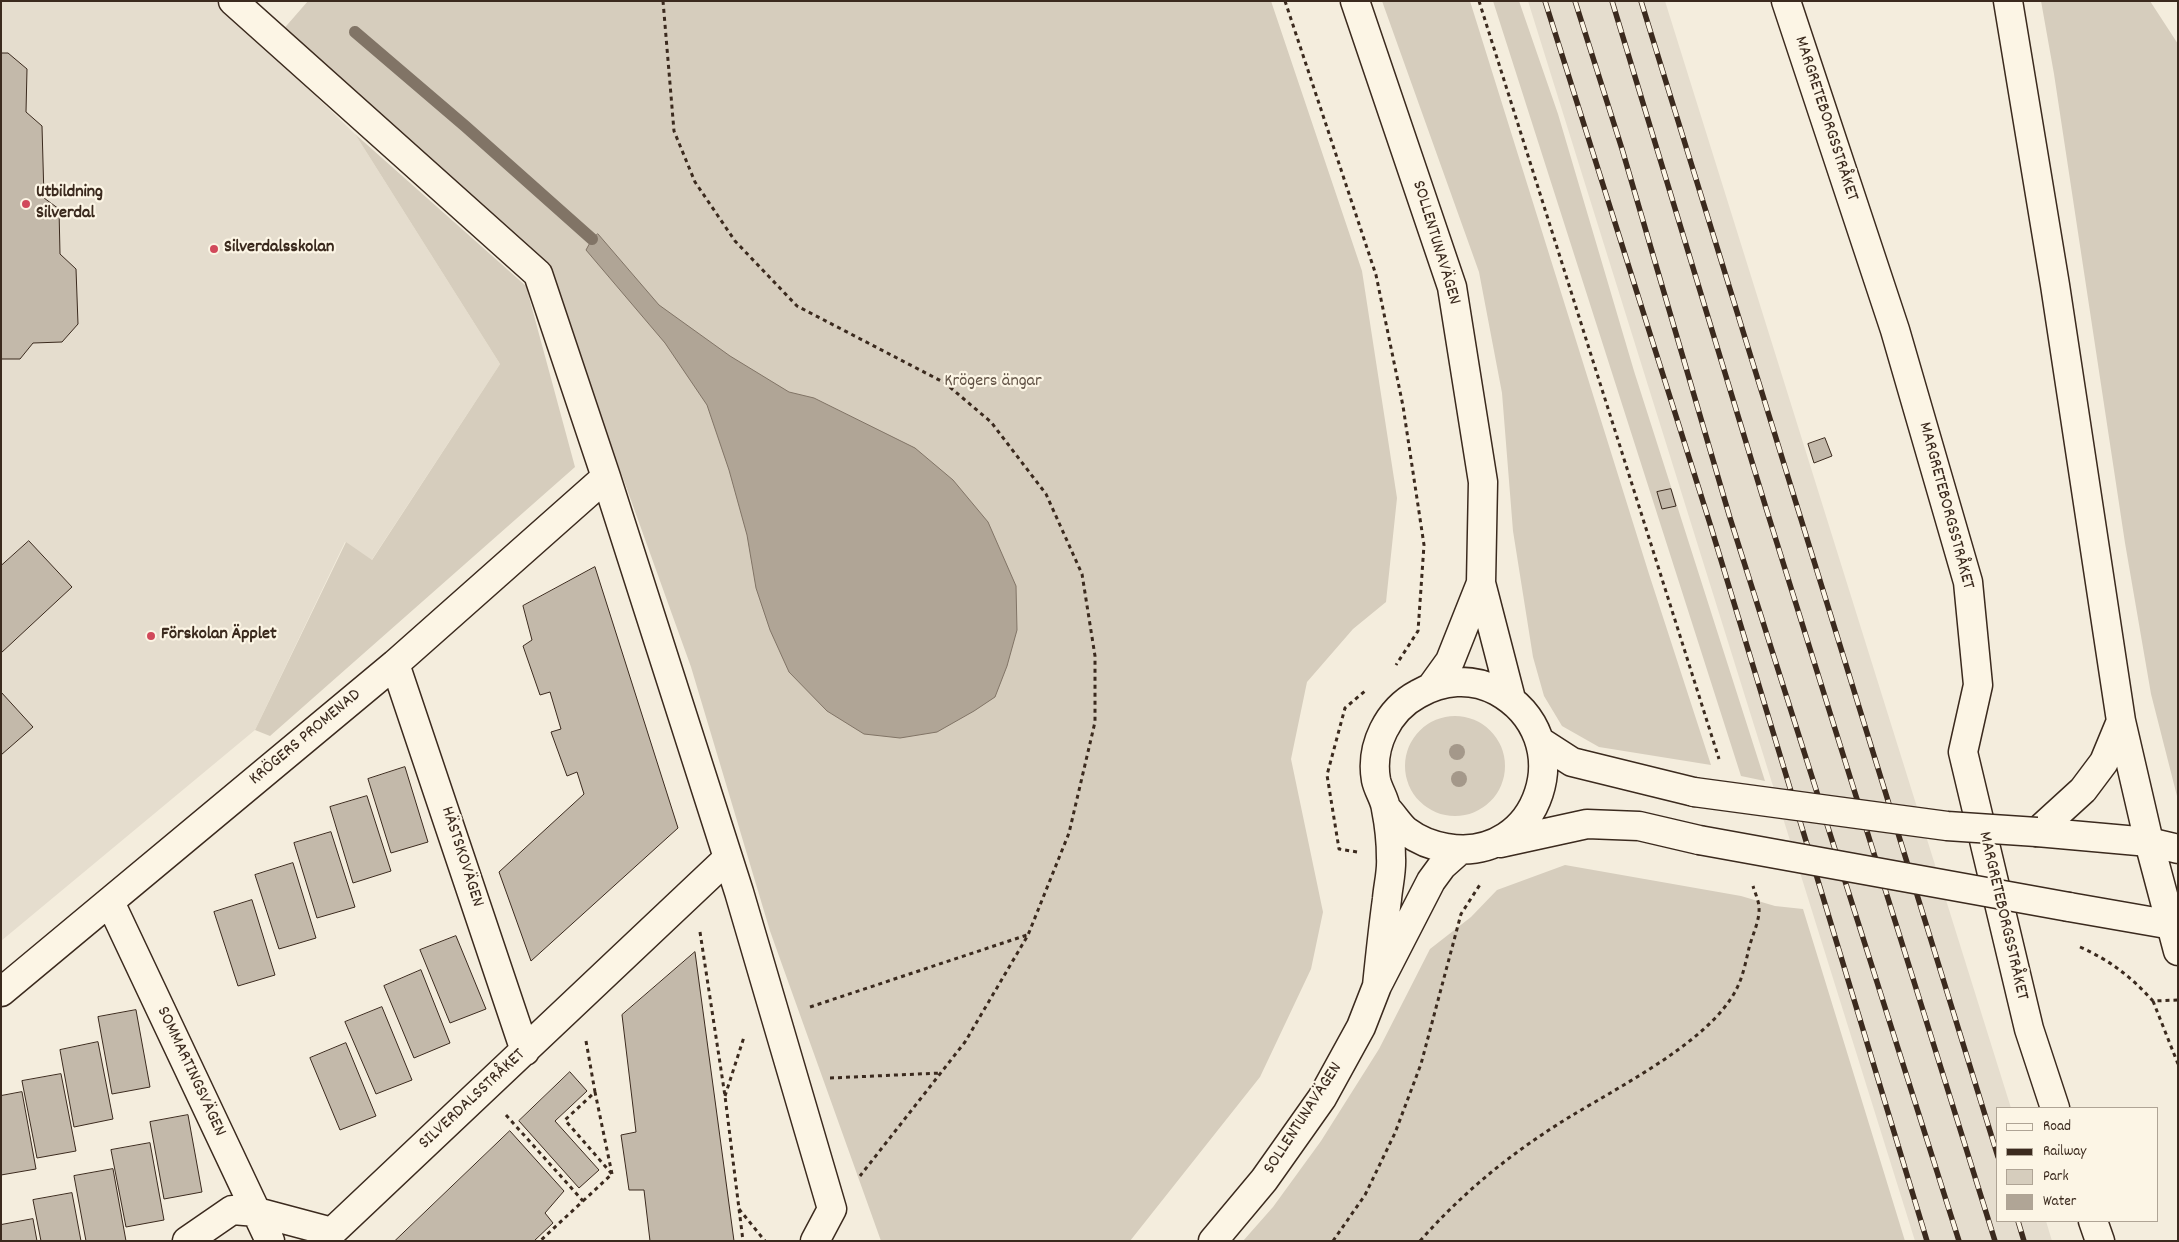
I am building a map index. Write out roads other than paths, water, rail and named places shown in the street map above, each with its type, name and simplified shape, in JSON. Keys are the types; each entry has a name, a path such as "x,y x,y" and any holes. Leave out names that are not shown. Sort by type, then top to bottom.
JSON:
{"main road":[{"path":"233,1 538,274 606,477 740,892 832,1210 816,1241"},
{"name":"SOLLENTUNAVÄGEN","path":"1355,1 1452,287 1482,482 1481,583 1511,699"},
{"name":"MARGRETEBORGSSTRÅKET","path":"1786,1 1895,330 1968,582 1978,685 1963,752 2029,1030 2055,1107"},
{"path":"2008,1 2055,285 2120,721 2149,842 2174,925 2178,951"},
{"name":"KRÖGERS PROMENAD","path":"1,992 395,664 606,477"},
{"name":"SOLLENTUNAVÄGEN","path":"1432,686 1450,661 1481,583"},
{"name":"HÄSTSKOVÄGEN","path":"395,664 525,1051"},
{"name":"SOLLENTUNAVÄGEN","path":"1377,986 1391,859 1386,808 1376,780 1377,750 1387,722 1406,700 1432,686 1462,681 1488,686 1511,699 1529,718 1541,742 1544,767 1540,792 1529,815 1511,833 1489,845 1460,850 1431,845 1406,830 1386,808"},
{"path":"2037,832 2083,790 2104,762 2120,721"},
{"path":"1541,742 1572,762 1694,792 1947,826 2149,842 2178,849"},
{"path":"1489,845 1587,824 1640,826 1699,840 2174,925"},
{"name":"SOLLENTUNAVÄGEN","path":"1213,1241 1264,1180 1322,1098 1361,1027 1377,986 1431,881 1442,866 1460,850"},
{"name":"SILVERDALSSTRÅKET","path":"187,1241 232,1210 257,1212 332,1232 728,859"},
{"name":"SOMMARTINGSVÄGEN","path":"110,902 270,1241"},
{"path":"2093,1222 2100,1241"}],"water":[{"path":"598,234 659,305 730,356 789,392 814,398 915,448 953,480 988,522 1016,586 1017,630 1007,666 995,697 937,732 900,738 864,734 827,711 789,672 770,630 756,588 747,535 729,470 707,405 665,343 586,250 592,239"}],"waterway":[{"path":"355,32 465,126 592,239"}],"railway":[{"path":"1545,1 1711,527 1927,1241"},
{"path":"1575,1 1622,149 1730,518 1959,1241"},
{"path":"1612,1 1766,508 1995,1241"},
{"path":"1641,1 1996,1151"},
{"path":"2018,1222 2024,1241"}],"place":[{"name":"Utbildning Silverdal","path":"26,204"},
{"name":"Silverdalsskolan","path":"214,249"},
{"name":"Förskolan Äpplet","path":"151,636"}],"park label":[{"name":"Krögers ängar","path":"993,383"}]}
